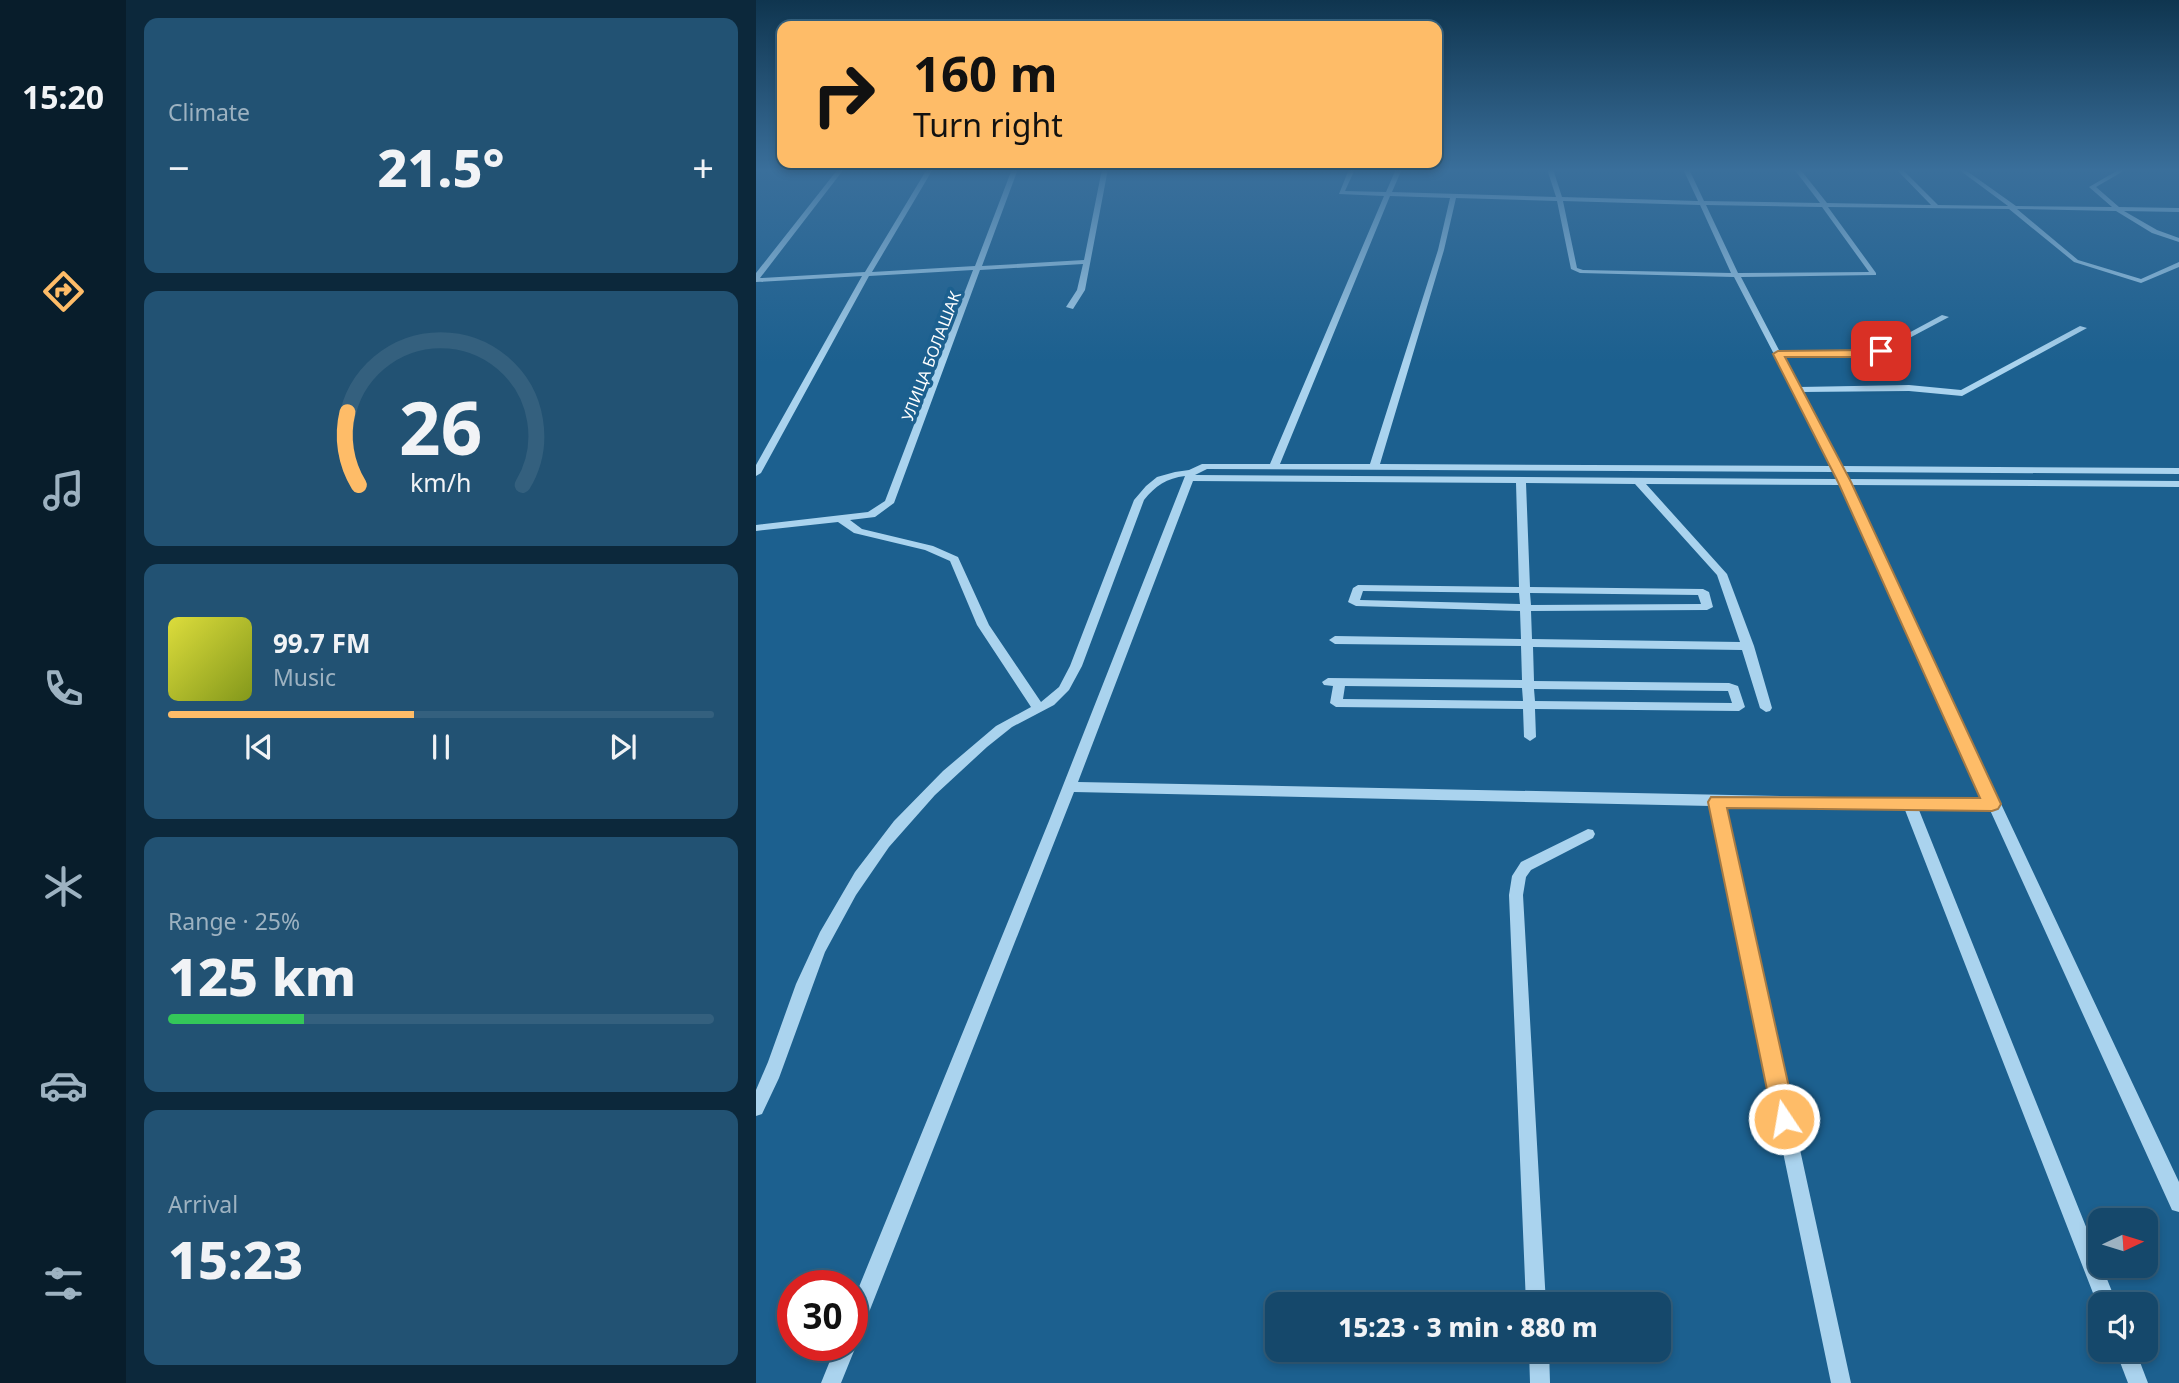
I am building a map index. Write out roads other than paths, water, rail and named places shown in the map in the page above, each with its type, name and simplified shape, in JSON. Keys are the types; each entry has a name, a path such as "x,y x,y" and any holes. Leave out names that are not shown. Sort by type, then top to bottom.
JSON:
{"street":[{"path":"756,279 791,234"},
{"path":"756,473 891,234"},
{"name":"УЛИЦА БОЛАШАК","path":"841,519 871,515 889,503 992,234"},
{"path":"1070,307 1081,289 1093,234"},
{"path":"1274,466 1371,234"},
{"path":"1374,467 1445,234"},
{"path":"1568,234 1574,269 1582,272 1874,274 1845,234"},
{"path":"1717,234 1736,275 1842,476 2179,1203"},
{"path":"2043,234 2076,261 2141,281 2179,264"},
{"path":"2157,234 2179,240"},
{"path":"756,279 1087,262"},
{"path":"1778,354 1869,354 1881,351 1945,317"},
{"path":"1798,390 1909,388 1962,393 2083,328"},
{"path":"1817,470 1826,467 1833,458"},
{"path":"1833,458 1843,465 1861,470 2179,471"},
{"path":"868,1290 1190,476 1205,466 1817,470 1842,476 1861,470"},
{"path":"756,1108 767,1089 805,981 836,918 870,861 914,808 961,762 1004,726 1052,701 1063,690 1076,666 1139,500 1151,483 1168,477 1190,476 1638,481 1842,476 2179,484"},
{"path":"1521,480 1530,737"},
{"path":"1638,481 1722,574 1748,646 1766,708"},
{"path":"756,528 841,519 859,531 929,548 954,559 984,625 1038,707"},
{"path":"1358,588 1703,592 1707,607 1526,608 1354,602 1358,588"},
{"path":"1335,640 1748,646"},
{"path":"1334,682 1529,684 1729,687 1734,689 1739,707 1336,703 1334,682"},
{"path":"1069,787 1717,802 1992,804"},
{"path":"1717,802 1840,1383"},
{"path":"1910,805 2102,1292"},
{"path":"1535,1292 1516,895 1519,876 1526,866 1588,834"},
{"path":"831,1383 840,1361"},
{"path":"1539,1362 1540,1383"},
{"path":"2130,1362 2138,1383"}]}
